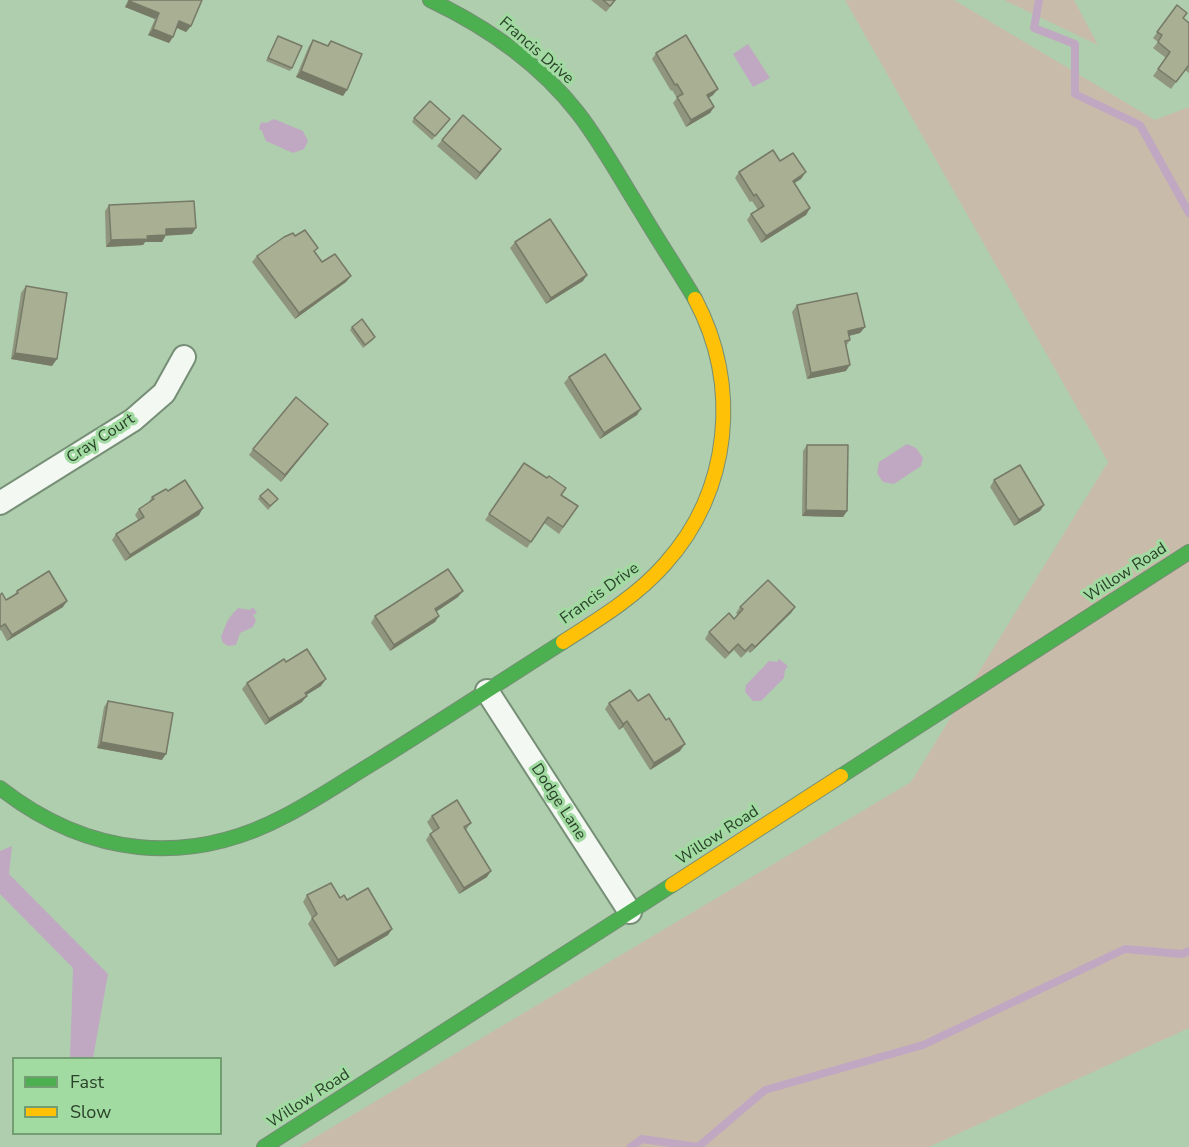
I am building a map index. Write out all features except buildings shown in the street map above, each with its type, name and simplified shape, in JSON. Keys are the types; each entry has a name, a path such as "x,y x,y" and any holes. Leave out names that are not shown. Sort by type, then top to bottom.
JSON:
{"street":[{"name":"Francis Drive","path":"0,788 11,798 46,819 80,834 115,844 152,848 186,848 219,842 253,831 286,816 487,691 613,608 640,588 666,563 689,533 708,498 721,462 725,425 724,389 716,348 702,313 592,132 559,91 489,30 430,0"},
{"name":"Cray Court","path":"0,503 133,420 164,393 184,357"},
{"name":"Willow Road","path":"264,1147 1189,552"},
{"name":"Dodge Lane","path":"487,691 630,912"}],"shaded area":[{"path":"845,0 954,0 1155,120 1189,107 1189,1028 929,1147 299,1147 911,782 1108,462"},
{"path":"1004,0 1074,0 1098,45"},
{"path":"748,44 770,78 753,87 733,54"},
{"path":"274,119 303,131 308,141 304,149 293,153 266,141 259,129 261,122 266,123"},
{"path":"907,444 916,448 923,458 921,466 894,484 883,482 877,473 879,462"},
{"path":"253,607 257,613 253,615 256,620 253,627 240,633 236,645 228,646 223,643 221,637 231,616 238,608 250,610"},
{"path":"779,659 788,666 784,678 761,701 753,701 745,692 746,685 769,661 777,662"},
{"path":"12,846 9,874 108,974 93,1057 70,1057 73,968 0,894 0,851"}],"waterway":[{"path":"1039,0 1034,28 1075,44 1075,94 1140,125 1189,213"},
{"path":"631,1147 642,1139 698,1147 765,1090 923,1045 1125,949 1182,954 1189,951"}],"traffic: fast":[{"path":"430,0 492,34 529,62 563,95 595,137 695,299"},
{"path":"841,776 1189,552"},
{"path":"0,788 33,811 67,828 103,840 138,847 175,848 211,843 248,833 308,803 563,642"},
{"path":"264,1147 672,885"}],"traffic: slow":[{"path":"563,642 617,606 654,576 687,535 704,504 716,471 722,436 723,401 719,366 710,332 695,299"},
{"path":"672,885 841,776"}]}
